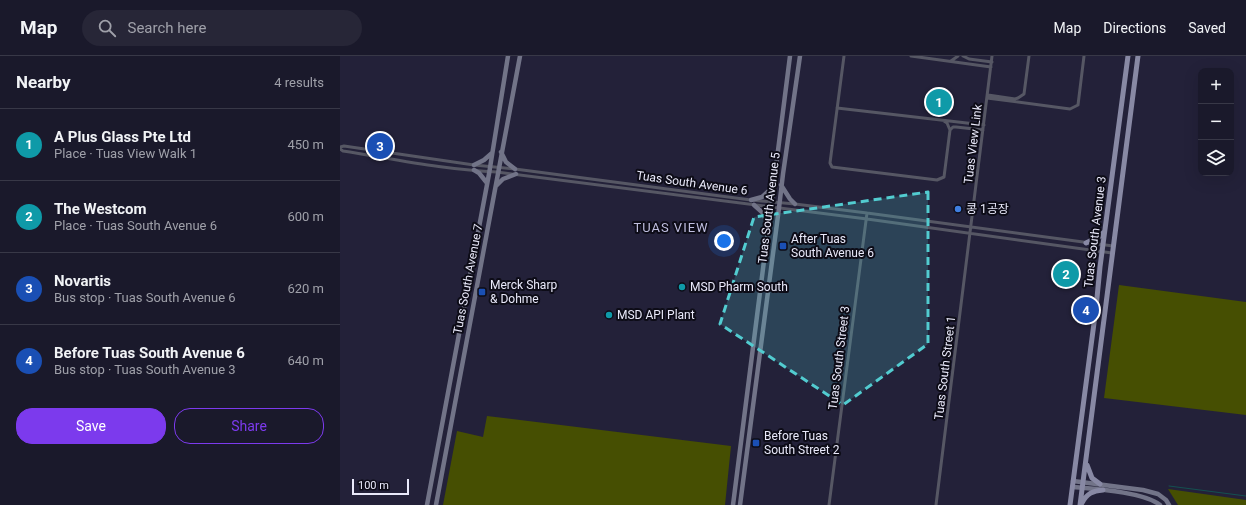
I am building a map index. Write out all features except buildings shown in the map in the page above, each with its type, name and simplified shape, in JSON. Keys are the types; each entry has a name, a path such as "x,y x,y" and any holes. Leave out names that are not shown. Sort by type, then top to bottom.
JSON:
{"main road":[{"name":"Tuas South Avenue 7","path":"427,505 490,169 508,56"},
{"name":"Tuas South Avenue 7","path":"436,505 520,56"},
{"name":"Tuas South Avenue 5","path":"733,505 790,56"},
{"name":"Tuas South Avenue 5","path":"740,505 800,56"},
{"name":"Tuas South Avenue 3","path":"1070,505 1104,232 1128,56"},
{"name":"Tuas South Avenue 3","path":"1081,505 1138,56"},
{"path":"501,152 506,162 515,169"},
{"path":"487,184 474,168 492,153"},
{"path":"495,188 503,178 516,174"},
{"path":"782,185 790,199 795,204"},
{"path":"751,200 762,197 773,187"},
{"path":"754,205 763,213 769,228"},
{"path":"1086,243 1100,236 1104,232"},
{"path":"1086,462 1092,478 1100,484"},
{"path":"1073,481 1103,490 1148,498 1160,505"},
{"path":"1073,487 1100,484 1143,490 1158,494 1166,500 1169,505"},
{"path":"1081,505 1087,494 1093,491 1103,490"}],"street":[{"path":"844,56 830,163 832,167 836,169 937,180 941,179 944,177 950,130 944,121"},
{"path":"911,56 991,67"},
{"path":"951,61 958,56"},
{"path":"963,56 969,59 992,62"},
{"name":"Tuas View Link","path":"971,234 992,56"},
{"path":"1029,56 1024,94 1026,100 1030,104"},
{"path":"988,97 1070,109 1078,105 1084,56"},
{"path":"988,97 1015,99 1024,94"},
{"path":"837,108 984,125"},
{"path":"950,130 953,127 983,130"},
{"name":"Tuas South Avenue 6","path":"340,148 344,146 474,168"},
{"name":"Tuas South Avenue 6","path":"340,148 343,151 412,162 474,168 515,169 751,200 771,205"},
{"name":"Tuas South Avenue 6","path":"498,169 516,174 754,205 780,206 1112,253"},
{"name":"Tuas South Avenue 6","path":"780,206 795,204 1113,246"},
{"name":"Tuas South Street 3","path":"829,505 867,213"},
{"name":"Tuas South Street 1","path":"936,505 971,234"}],"highlighted area":[{"path":"928,192 928,344 843,405 720,324 754,217"}],"green space":[{"path":"1119,285 1246,302 1246,415 1104,398"},
{"path":"487,416 731,446 725,505 443,505 457,431 483,437"},
{"path":"1168,489 1246,500 1246,505 1178,505"}],"waterway":[{"path":"1169,486 1246,496"}],"place":[{"name":"A Plus Glass Pte Ltd","path":"939,102"},
{"name":"Novartis","path":"380,146"},
{"name":"콩 1공장","path":"958,209"},
{"name":"After Tuas South Avenue 6","path":"783,246"},
{"name":"The Westcom","path":"1066,274"},
{"name":"MSD Pharm South","path":"682,287"},
{"name":"Merck Sharp & Dohme","path":"482,292"},
{"name":"Before Tuas South Avenue 6","path":"1086,310"},
{"name":"MSD API Plant","path":"609,315"},
{"name":"Before Tuas South Street 2","path":"756,443"}],"district":[{"name":"TUAS VIEW","path":"671,227"}]}
